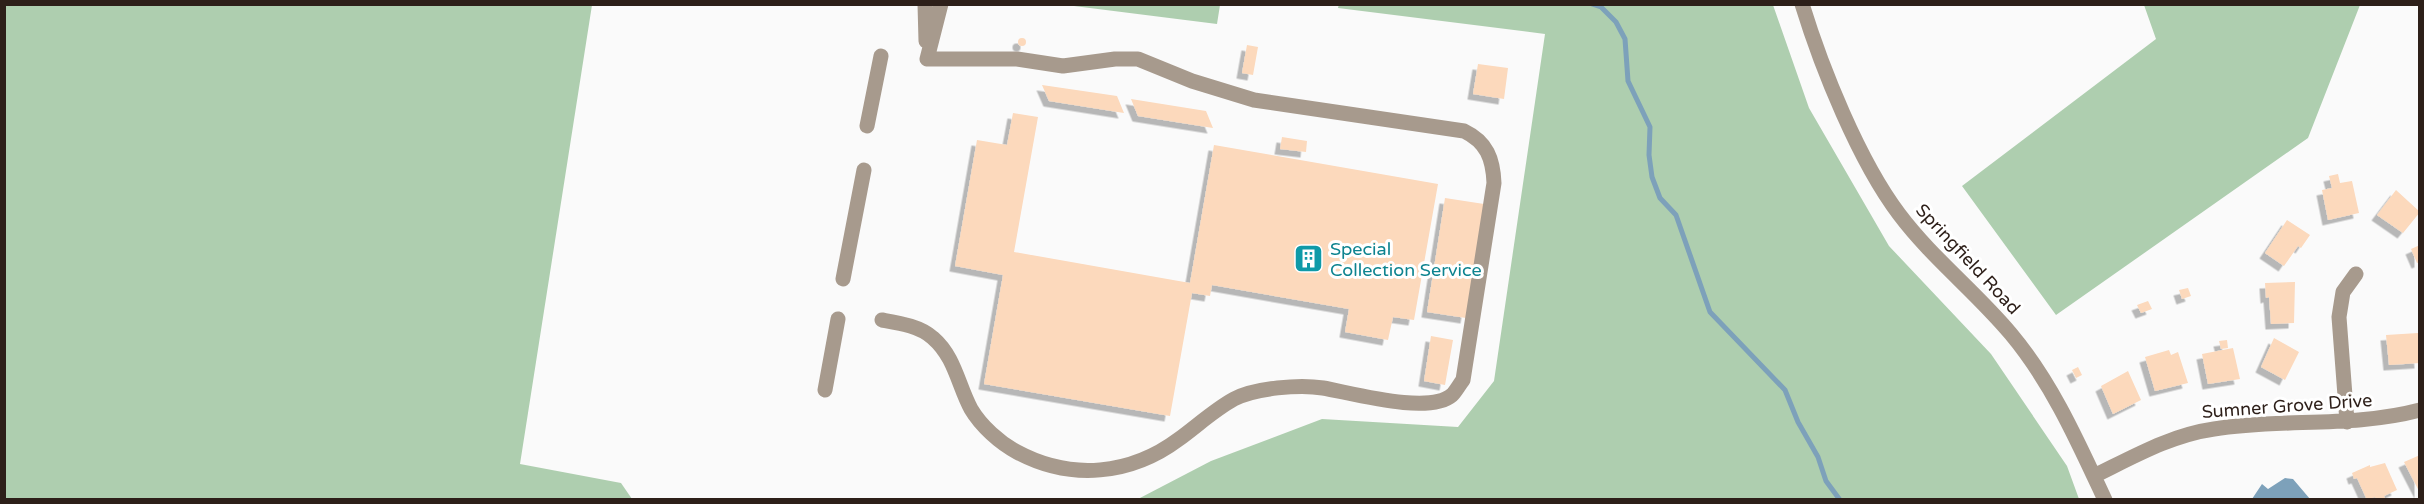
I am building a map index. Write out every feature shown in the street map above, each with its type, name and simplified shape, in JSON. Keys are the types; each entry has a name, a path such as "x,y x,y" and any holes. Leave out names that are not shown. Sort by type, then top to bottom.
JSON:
{"street":[{"path":"924,4 927,58"},
{"path":"927,58 941,4"},
{"name":"Springfield Road","path":"1802,4 1829,78 1883,190 1914,232 1995,315 2025,352 2058,402 2105,500"},
{"path":"867,126 880,56"},
{"path":"882,321 906,324 932,336 947,353 972,410 991,433 1017,452 1049,466 1087,472 1112,470 1146,460 1228,403 1248,395 1308,385 1421,404 1451,395 1463,380 1494,183 1493,162 1477,137 1464,131 1254,100 1192,81 1138,59 1115,59 1063,66 1017,59 927,58"},
{"path":"843,279 864,170"},
{"path":"2347,422 2338,317 2343,292 2356,274"},
{"path":"825,390 838,320"},
{"name":"Sumner Grove Drive","path":"2094,476 2164,442 2192,433 2239,426 2347,422 2420,410"}],"green space":[{"path":"1339,4 1773,5 1809,108 1889,246 1991,354 2067,466 2079,499 1138,499 1211,461 1322,419 1458,427 1494,381 1545,34 1338,8"},
{"path":"4,5 592,5 520,464 621,483 632,499 5,499"},
{"path":"1066,5 1220,5 1217,24"},
{"path":"2144,5 2360,5 2308,138 2056,315 1962,186 2156,39"}],"water":[{"path":"2285,478 2293,479 2310,499 2252,499 2262,484 2268,489"}],"building":[{"path":"1022,38 1026,42 1022,46 1018,42"},
{"path":"1247,45 1258,47 1253,75 1242,73"},
{"path":"1478,64 1508,68 1504,99 1473,94"},
{"path":"1042,85 1117,96 1124,113 1049,101"},
{"path":"1131,99 1206,111 1213,128 1138,116"},
{"name":"Special Collection Service","path":"1013,113 1038,117 1014,252 1190,283 1214,145 1438,184 1414,320 1393,317 1388,340 1345,332 1349,309 1212,285 1210,296 1192,293 1170,416 984,384 1003,275 955,266 977,140 1007,145"},
{"path":"1282,137 1307,141 1306,152 1280,149"},
{"path":"2338,174 2340,183 2352,181 2359,213 2328,220 2322,190 2332,188 2329,176"},
{"path":"2396,190 2420,212 2403,233 2377,215"},
{"path":"1445,198 1484,204 1466,318 1427,312"},
{"path":"2287,220 2310,235 2301,248 2298,246 2284,266 2265,253"},
{"path":"2420,245 2420,262 2417,263 2411,249"},
{"path":"2295,282 2294,323 2271,324 2269,297 2266,298 2265,283"},
{"path":"2188,288 2191,296 2182,299 2179,290"},
{"path":"2148,301 2152,309 2141,313 2137,305"},
{"path":"2418,333 2420,363 2389,365 2386,335"},
{"path":"1431,336 1453,340 1445,385 1424,381"},
{"path":"2274,338 2299,352 2285,380 2261,367"},
{"path":"2227,340 2228,348 2221,349 2219,341"},
{"path":"2233,348 2240,379 2208,384 2202,354"},
{"path":"2169,350 2171,355 2178,352 2188,383 2155,391 2145,357"},
{"path":"2078,367 2082,375 2076,378 2072,370"},
{"path":"2128,371 2141,400 2113,414 2101,386"},
{"path":"2420,455 2420,493 2404,462"},
{"path":"2385,463 2397,490 2384,496 2386,500 2376,500 2375,497 2367,500 2357,478 2354,479 2352,473 2370,465 2370,467"}],"waterway":[{"path":"1592,4 1601,7 1616,22 1625,39 1628,81 1650,127 1649,155 1652,177 1660,198 1676,215 1710,312 1785,390 1798,422 1818,457 1826,481 1840,500"}],"place":[{"name":"Special Collection Service","path":"1309,259"}]}
